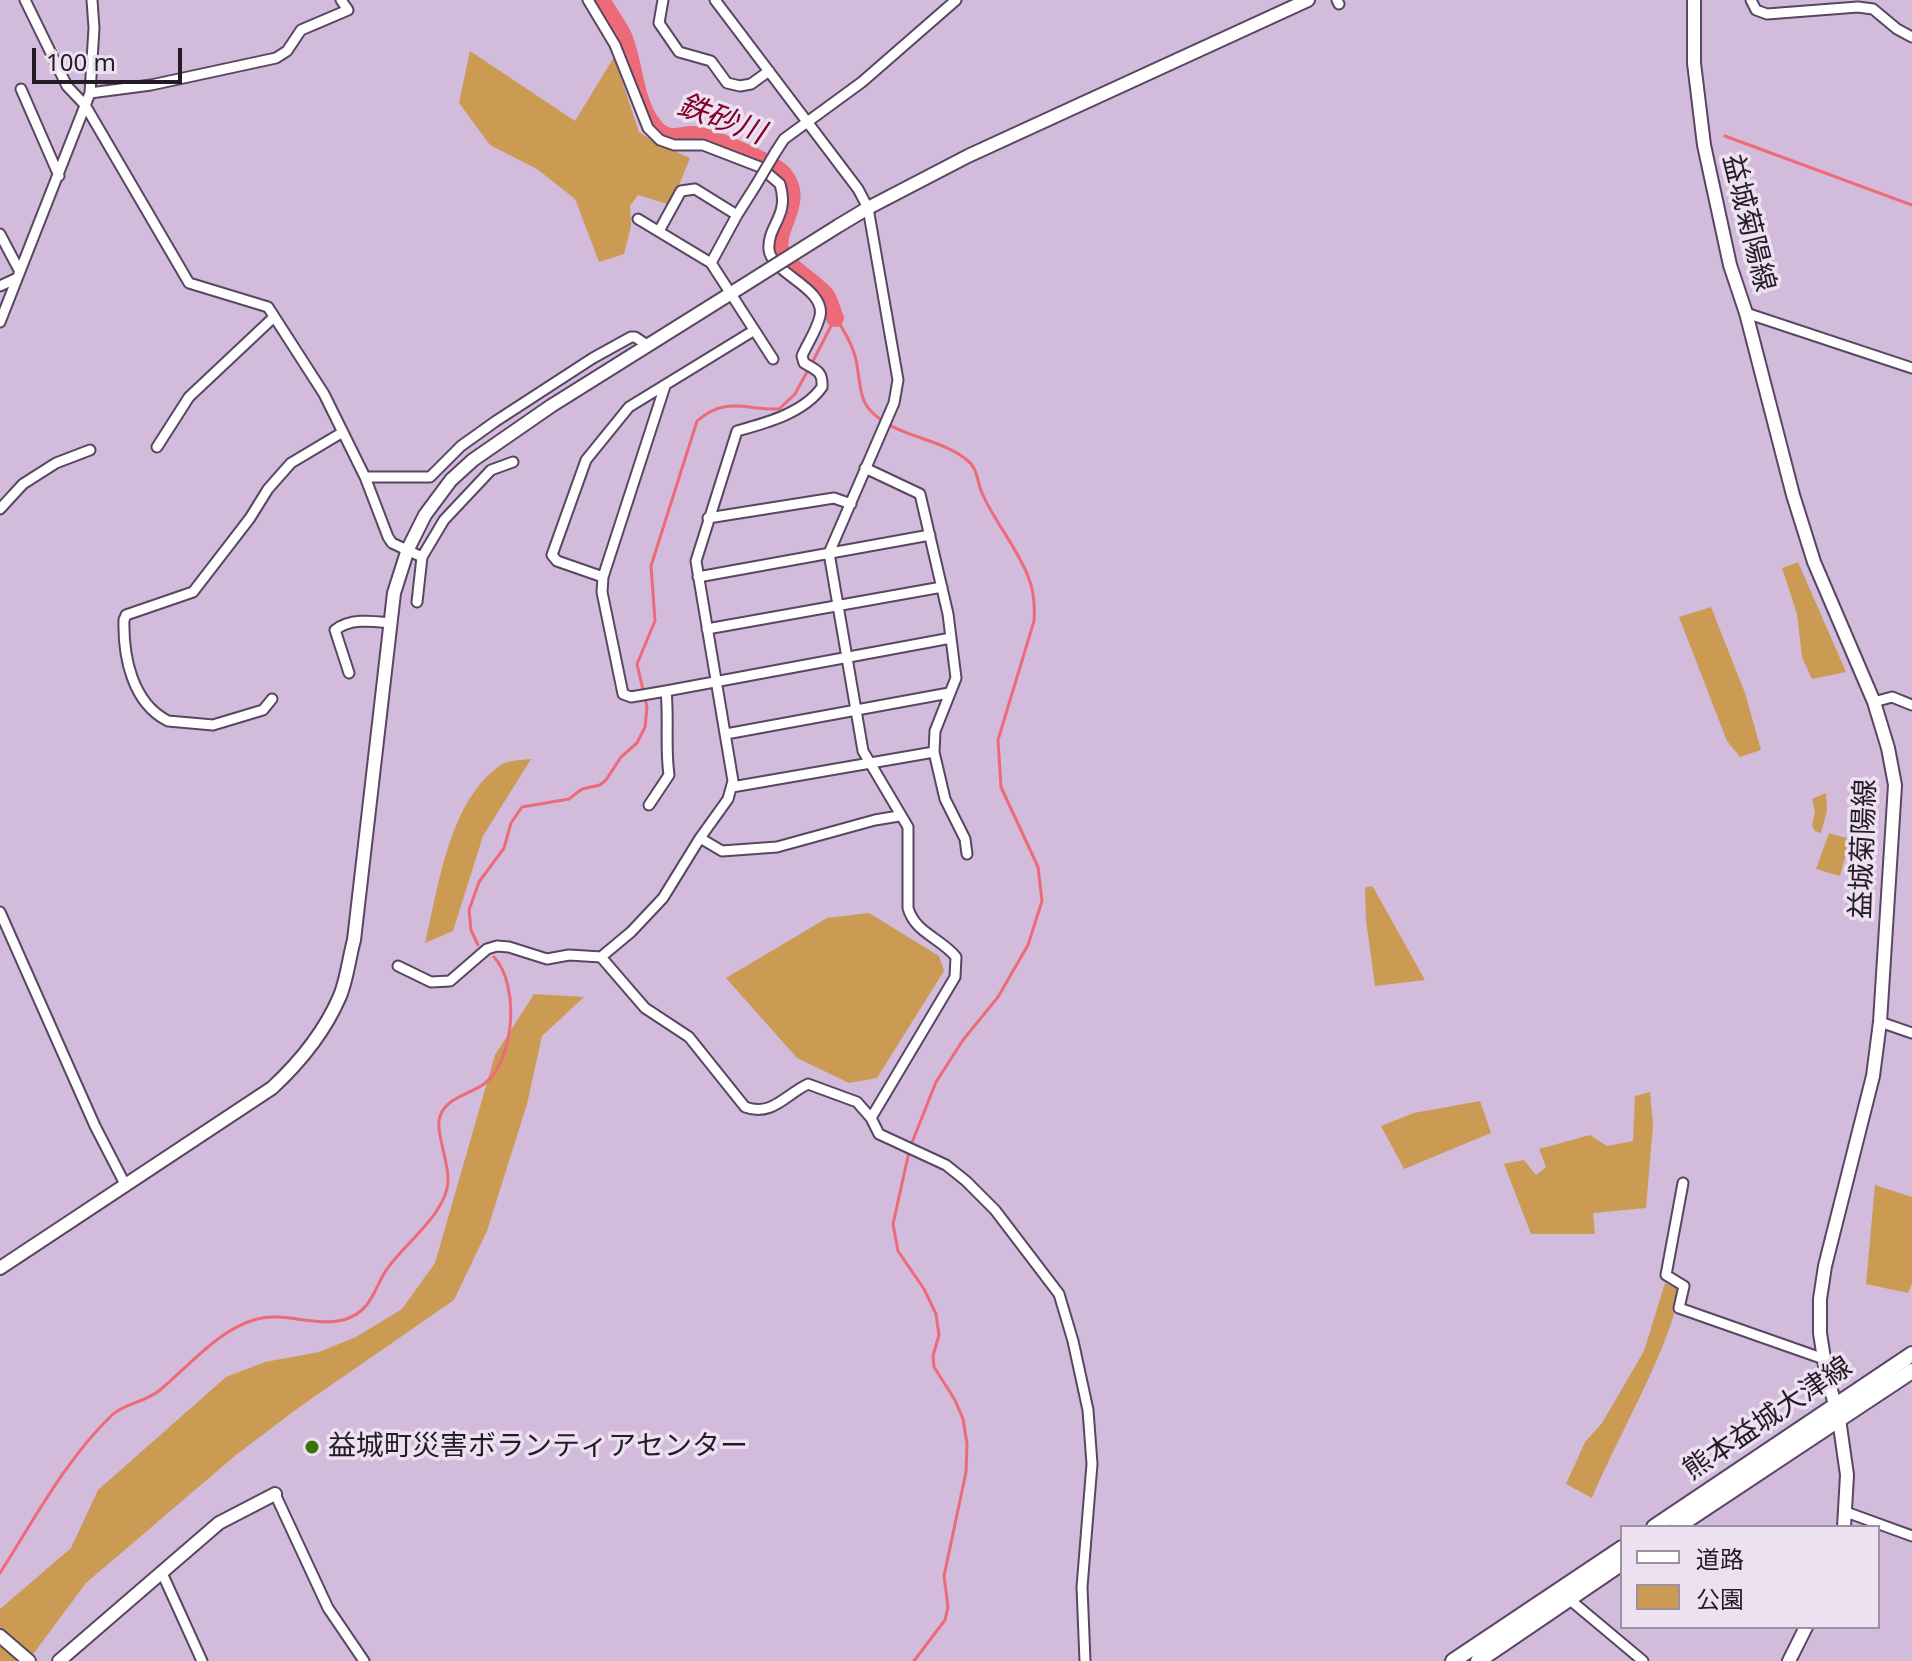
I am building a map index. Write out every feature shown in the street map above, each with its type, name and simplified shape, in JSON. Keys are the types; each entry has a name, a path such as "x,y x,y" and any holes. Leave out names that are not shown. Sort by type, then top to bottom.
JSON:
{"main road":[{"name":"熊本益城大津線","path":"1680,1525 1912,1354"},
{"name":"熊本益城大津線","path":"1657,1525 1837,1412 1912,1371"},
{"path":"1453,1661 1620,1549"},
{"path":"1478,1661 1620,1564"}],"street":[{"path":"25,0 67,86 85,105 189,283 268,307 324,394 365,477 388,537 392,543 422,557"},
{"path":"0,322 90,93 94,28 92,0"},
{"path":"90,93 151,85 276,58 287,51 301,30 348,10 341,0"},
{"path":"398,966 431,982 450,981 487,949 497,946 547,959 569,955 601,957 631,932 663,898 728,799 732,787 726,734 696,561 708,518 737,431 770,422 810,401 822,387 822,377 804,363 802,356 820,310 812,294 770,254 771,238 783,210 780,184 760,167 703,145 674,145 660,140 648,128 615,45 588,0"},
{"path":"663,0 659,23 679,52 711,61 727,83 740,86 751,84 769,71"},
{"path":"715,0 858,189 868,208 898,380 894,403 829,553 867,763 908,827 908,908 911,918 917,927 948,947 956,957 955,977 871,1118"},
{"path":"711,263 784,139 862,82 956,0"},
{"path":"0,1268 272,1088 293,1068 317,1036 340,995 354,940 394,593 408,549 437,497 473,460 647,345 868,208 968,156 1308,0"},
{"name":"益城菊陽線","path":"1694,0 1694,63 1704,145 1721,228 1793,495 1814,562 1874,702 1895,785 1880,1022 1873,1076 1825,1266 1820,1299 1824,1359 1837,1412 1847,1475 1844,1525"},
{"path":"1751,0 1756,10 1767,14 1858,7 1873,9 1912,37"},
{"path":"21,89 59,176"},
{"path":"659,231 681,191 688,189 695,189 737,215"},
{"path":"638,219 711,263 735,290 753,331 773,359"},
{"path":"0,234 17,275"},
{"path":"0,286 17,275"},
{"path":"1746,313 1912,368"},
{"path":"157,447 189,397 274,317"},
{"path":"603,577 557,561 553,552 586,460 629,407 753,331"},
{"path":"365,477 430,477 461,446 593,358 631,337 647,345"},
{"path":"665,386 603,577 602,592 621,692 631,697 662,692 951,638"},
{"path":"272,699 263,710 213,725 162,718 137,688 124,652 124,620 126,615 193,592 250,518 268,489 291,463 343,432"},
{"path":"0,509 23,484 56,463 90,450"},
{"path":"417,602 422,557 444,520 491,470 513,462"},
{"path":"865,468 920,494 942,587 956,678 935,731 934,752 945,799 965,839 967,854"},
{"path":"708,518 834,498 851,504"},
{"path":"698,577 930,535"},
{"path":"707,629 942,587"},
{"path":"349,673 335,630 365,620 390,623"},
{"path":"649,805 669,775 666,757 669,718 662,692"},
{"path":"726,734 756,731 778,723 949,693"},
{"path":"1874,702 1892,697 1912,705"},
{"path":"732,787 934,752"},
{"path":"700,838 722,851 777,847 899,816"},
{"path":"0,912 95,1126 126,1186"},
{"path":"601,957 645,1008 689,1037 745,1107 756,1111 771,1109 808,1084 857,1102 871,1118 879,1134 946,1165 986,1201 1059,1294 1088,1410 1091,1441 1092,1464 1082,1587 1085,1661"},
{"path":"1880,1022 1912,1033"},
{"path":"1683,1183 1666,1275 1684,1286 1679,1308 1824,1359"},
{"path":"59,1661 219,1523 275,1494 328,1608 364,1661"},
{"path":"1846,1512 1912,1536"},
{"path":"162,1573 202,1661"},
{"path":"1569,1599 1643,1661"},
{"path":"1789,1661 1805,1629"},
{"path":"0,1636 29,1661"}],"green space":[{"path":"470,51 575,121 614,57 639,132 690,158 671,205 638,195 630,206 631,226 624,254 599,262 575,199 537,169 490,145 459,103"},
{"path":"1798,562 1846,672 1812,679 1802,657 1797,614 1782,568"},
{"path":"1711,607 1745,693 1761,750 1740,757 1727,741 1679,617"},
{"path":"531,759 483,836 453,931 425,943 441,871 469,800 483,780 501,765"},
{"path":"1826,793 1827,811 1821,833 1812,826 1815,811 1812,799"},
{"path":"1829,833 1850,839 1840,876 1816,869"},
{"path":"1370,886 1425,980 1375,986 1366,920 1365,888"},
{"path":"869,913 939,956 944,971 877,1078 849,1083 797,1058 726,978 827,918"},
{"path":"534,994 584,997 542,1036 527,1104 487,1231 454,1300 236,1455 86,1583 28,1661 0,1661 0,1609 71,1548 98,1490 226,1377 265,1362 319,1352 356,1337 402,1309 435,1263 495,1055"},
{"path":"1650,1092 1653,1125 1646,1208 1593,1213 1595,1234 1531,1234 1504,1164 1524,1160 1536,1175 1546,1167 1539,1149 1590,1135 1607,1146 1633,1141 1635,1096"},
{"path":"1480,1101 1491,1133 1404,1169 1381,1126 1414,1113"},
{"path":"1875,1185 1912,1197 1912,1283 1908,1293 1866,1284"},
{"path":"1665,1283 1681,1290 1664,1344 1592,1498 1566,1484 1585,1442 1602,1423 1644,1351"}],"waterway":[{"name":"鉄砂川","path":"601,0 623,36 644,111 659,132 668,137 694,135 713,140 755,157 783,174 792,194 780,249 788,263 826,296 835,318"},
{"path":"1725,136 1912,205"},
{"path":"812,363 835,318 853,351 861,391 869,409 890,426 956,452 973,467 987,504 1024,568 1034,600 1034,621 998,740 1001,787 1038,867 1042,901 1028,945 998,997 963,1040 936,1082 911,1145"},
{"path":"478,945 471,930 469,910 479,882 504,848 511,823 522,807 569,799 582,789 600,785 621,757 637,743 645,727 647,707 637,664 655,621 651,566 697,421 707,413 727,406 779,409 795,394 808,370"},
{"path":"0,1573 65,1470 95,1432 117,1411 154,1394 205,1349 243,1324 270,1317 338,1321 366,1306 394,1259 424,1228 446,1193 448,1174 439,1127 441,1113 451,1102 484,1084 502,1058 508,1041 510,1003 508,985 494,957"},
{"path":"909,1152 893,1224 898,1251 924,1289 936,1314 939,1335 933,1356 934,1367 955,1400 963,1419 967,1444 966,1472 944,1576 948,1607 945,1620 914,1661"}],"place":[{"name":"益城町災害ボランティアセンター","path":"312,1447"}]}
